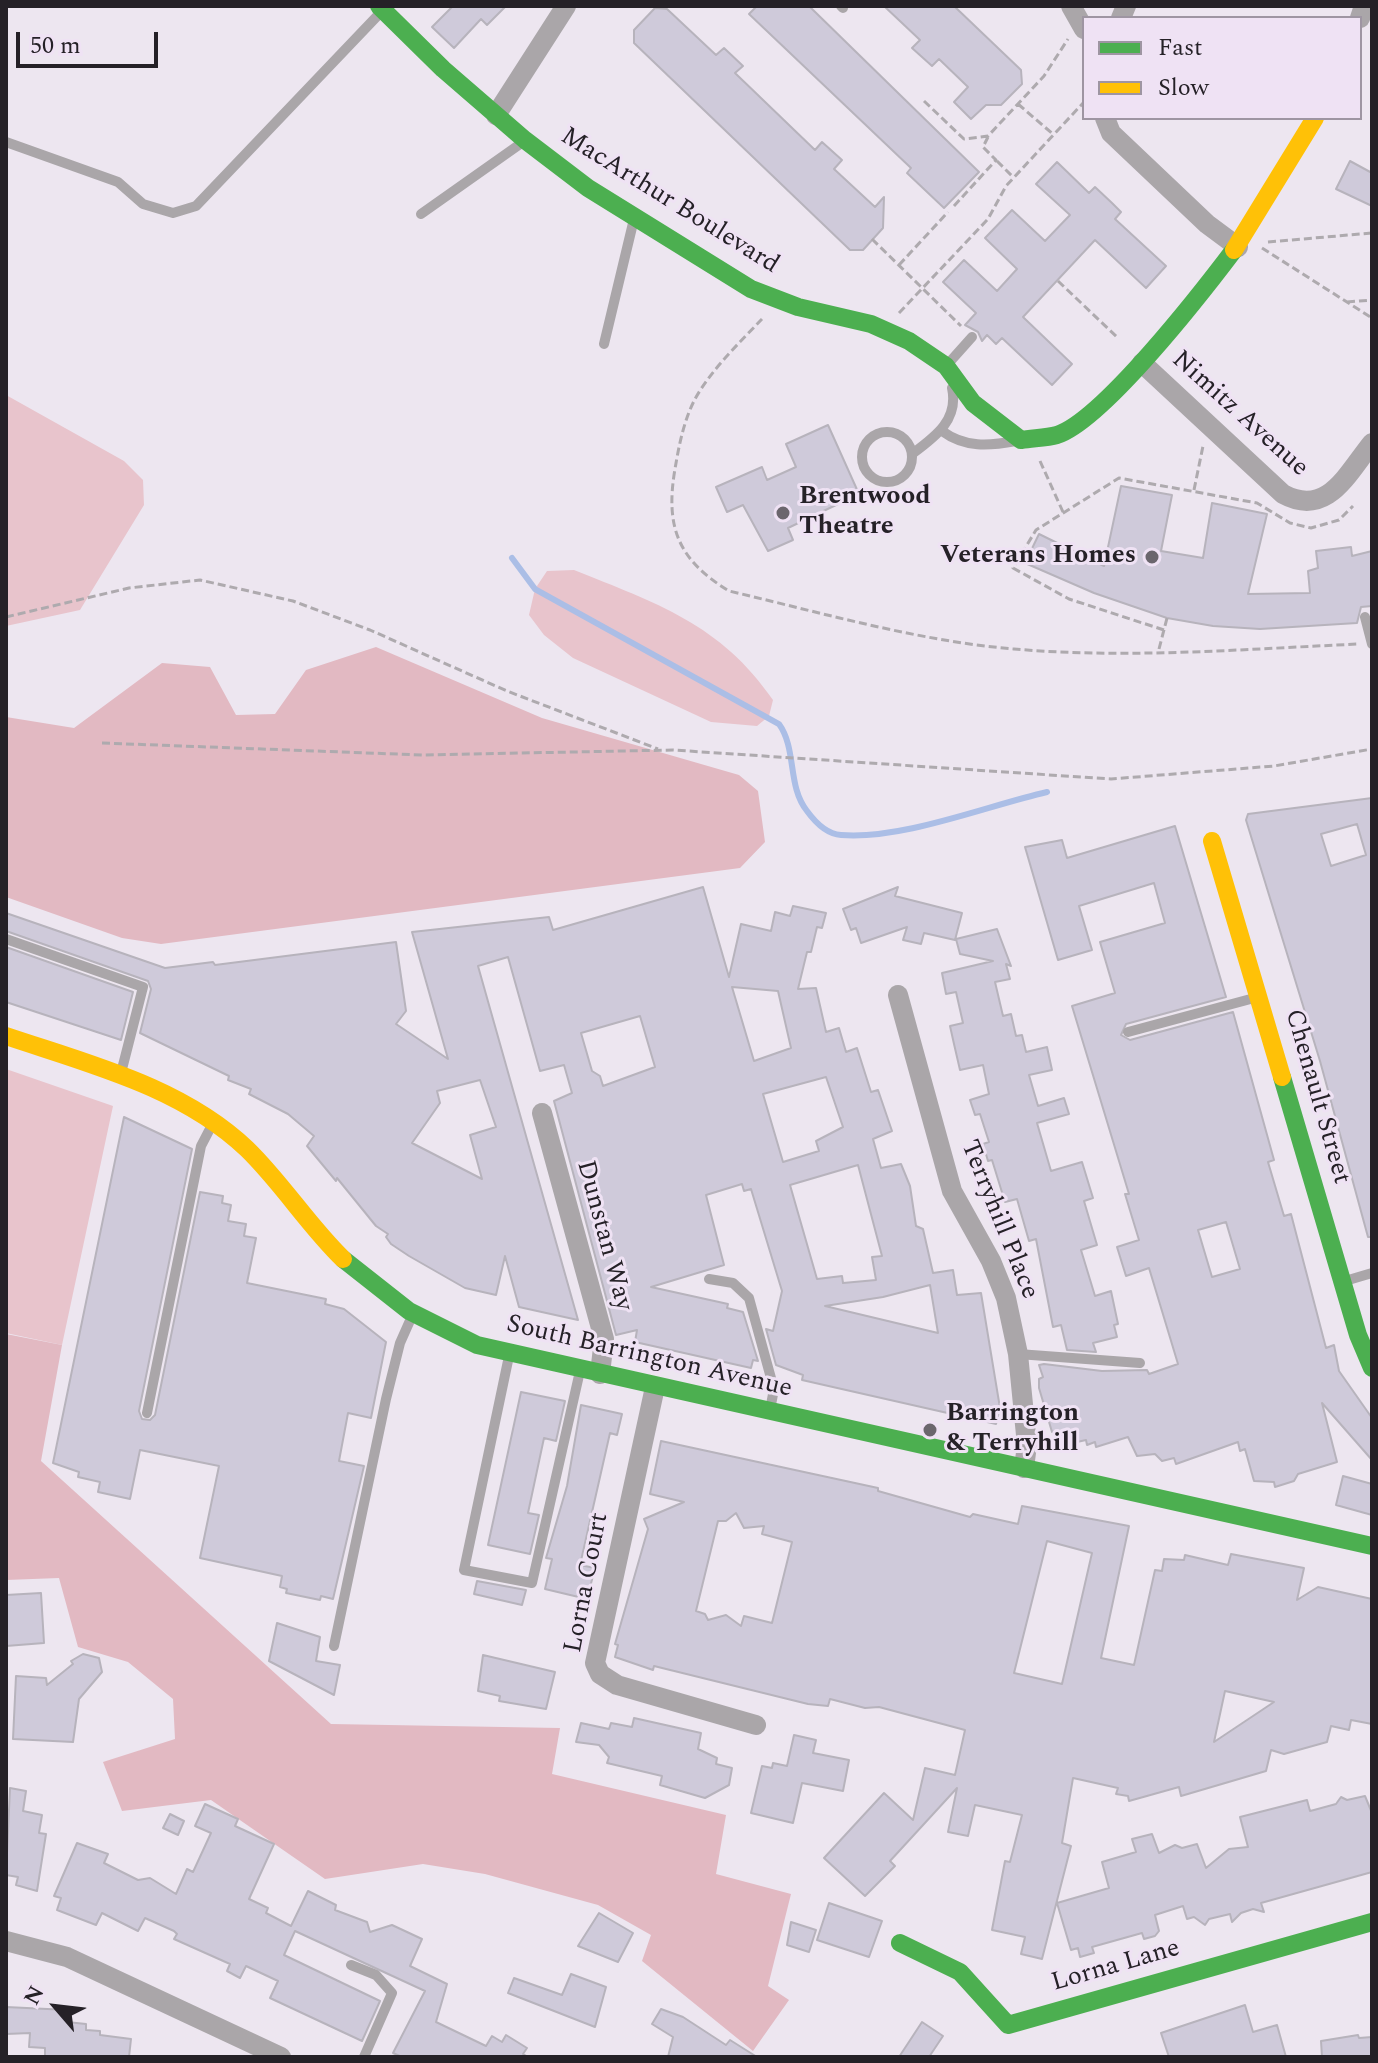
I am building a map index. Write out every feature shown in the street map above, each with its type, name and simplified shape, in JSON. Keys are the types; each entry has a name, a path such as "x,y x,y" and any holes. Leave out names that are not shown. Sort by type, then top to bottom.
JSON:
{"street":[{"path":"496,115 566,6"},
{"path":"1074,6 1076,34"},
{"name":"MacArthur Boulevard","path":"381,8 496,115 588,188 751,289 778,302 880,328 909,341 946,366 973,403 1021,440"},
{"path":"1106,120 1111,133 1207,224 1238,247"},
{"path":"1021,440 1057,435 1076,425 1178,326 1238,247 1314,120"},
{"name":"Nimitz Avenue","path":"1142,363 1283,494 1297,501 1309,504 1325,497 1372,443"},
{"name":"Chenault Street","path":"1212,841 1343,1281 1372,1368"},
{"name":"Terryhill Place","path":"898,995 948,1179 998,1276 1018,1354 1027,1445 1024,1468"},
{"name":"South Barrington Avenue","path":"6,1036 120,1076 188,1104 214,1122 267,1169 341,1258 412,1316 477,1345 1372,1546"},
{"name":"Dunstan Way","path":"542,1113 604,1339 590,1371"},
{"name":"Lorna Court","path":"655,1387 595,1663 600,1674 617,1685 756,1725"},
{"name":"Lorna Lane","path":"900,1943 960,1972 1008,2025 1372,1922"},
{"path":"6,1941 67,1957 281,2057"}],"lane":[{"path":"6,142 118,182 143,204 173,213 196,206 381,8"},
{"path":"421,214 525,140"},
{"path":"604,344 634,217"},
{"path":"912,454 905,440 883,433 865,447 863,464 866,471 880,481 896,481 909,470 912,454 942,431 953,405 946,366 972,337"},
{"path":"942,431 953,439 975,445 1021,440"},
{"path":"1365,617 1371,644"},
{"path":"6,939 143,987 120,1076"},
{"path":"1128,1032 1260,996"},
{"path":"147,1413 201,1146 214,1122"},
{"path":"1343,1281 1372,1273"},
{"path":"709,1279 733,1283 749,1298 774,1389 770,1412"},
{"path":"334,1646 386,1399 400,1343 412,1316"},
{"path":"510,1354 464,1570 532,1583 590,1371"},
{"path":"1018,1354 1140,1363"},
{"path":"351,1965 376,1975 392,1993 364,2057"}],"path":[{"path":"1014,178 983,147 988,136 1044,76 1076,34"},
{"path":"924,101 964,139 988,136"},
{"path":"1018,104 1054,135"},
{"path":"880,328 988,219 1014,178 1082,104"},
{"path":"954,206 996,160"},
{"path":"899,265 948,212"},
{"path":"1372,233 1256,243 1372,318"},
{"path":"872,239 972,337"},
{"path":"1058,281 1117,337"},
{"path":"1347,302 1372,300"},
{"path":"778,302 696,396 683,429 670,498 674,527 685,554 706,577 729,591 938,639 1084,653 1371,644"},
{"path":"1194,491 1205,439"},
{"path":"1040,461 1063,512"},
{"path":"1164,630 1080,603 1013,568 1036,530 1119,478 1257,503 1290,523 1311,528 1339,520 1353,506"},
{"path":"6,617 129,588 200,580 306,606 370,630 507,691 662,750"},
{"path":"1159,651 1167,618"},
{"path":"102,743 422,755 662,750 1111,779 1274,766 1372,749"}],"shaded area":[{"path":"6,395 124,461 143,480 144,505 80,610 6,626"},
{"path":"574,570 659,606 709,634 732,652 773,700 769,716 757,726 711,722 573,658 544,635 529,615 535,589 547,571"},
{"path":"376,647 542,718 739,775 758,791 765,842 740,868 161,944 122,938 6,897 6,717 74,728 162,663 210,667 236,715 275,714 306,670"},
{"path":"6,1069 113,1106 62,1345 6,1333"},
{"path":"6,1334 62,1345 41,1461 331,1724 560,1728 552,1774 726,1815 716,1874 791,1894 768,1986 789,2000 753,2051 642,1961 651,1935 598,1905 485,1874 423,1864 325,1879 211,1800 122,1811 103,1762 175,1739 173,1699 128,1662 78,1647 59,1578 6,1580"}],"building":[{"path":"453,6 506,6 487,25 481,19 454,48 432,27"},
{"path":"757,6 809,6 979,172 944,208 907,173 911,168 749,14"},
{"path":"884,6 954,6 1021,70 1022,84 1001,105 986,105 971,119 954,102 968,87 939,59 932,66 912,48 920,40"},
{"path":"655,8 667,9 716,55 724,48 743,66 735,73 815,150 822,142 842,160 834,169 875,207 884,197 883,228 863,250 850,250 634,43 634,30"},
{"path":"1350,161 1372,173 1372,206 1336,189"},
{"path":"1057,162 1089,193 1095,187 1112,203 1121,212 1115,219 1166,266 1146,288 1095,240 1023,317 1072,364 1052,385 1002,338 996,344 987,335 982,341 978,332 965,325 976,313 943,282 964,260 997,291 1017,269 985,238 1012,210 1045,241 1070,215 1036,184"},
{"name":"Brentwood Theatre","path":"828,425 859,494 788,528 793,540 768,551 743,505 727,512 716,487 762,467 767,480 796,467 786,444"},
{"name":"Veterans Homes","path":"1121,486 1172,495 1161,551 1203,558 1212,503 1267,514 1248,594 1310,593 1308,571 1318,568 1316,551 1351,547 1352,556 1372,551 1372,606 1361,607 1357,623 1260,629 1213,626 1167,618 1094,593 1025,563 1039,534 1104,566"},
{"path":"1372,798 1372,1237 1368,1237 1320,1061 1246,820 1248,814","holes":["1357,824 1366,855 1331,866 1321,834"]},
{"path":"1175,826 1226,997 1126,1024 1121,1035 1130,1040 1233,1012 1274,1160 1268,1162 1284,1216 1291,1214 1326,1348 1334,1345 1339,1371 1372,1418 1372,1460 1322,1403 1337,1462 1298,1474 1294,1481 1275,1487 1274,1482 1254,1481 1245,1449 1240,1451 1238,1442 1176,1464 1174,1458 1162,1461 1155,1454 1137,1456 1128,1437 1096,1447 1095,1442 1087,1445 1086,1440 1068,1440 1066,1435 1058,1438 1056,1431 1052,1432 1039,1388 1039,1379 1043,1377 1039,1365 1102,1371 1147,1370 1149,1374 1178,1364 1149,1268 1126,1276 1117,1247 1139,1240 1125,1194 1129,1194 1072,1006 1115,993 1100,942 1165,923 1154,883 1079,906 1092,950 1058,960 1025,847 1062,840 1067,858","holes":["1226,1222 1240,1269 1212,1277 1198,1230"]},
{"path":"703,887 729,977 741,924 771,931 775,912 790,916 793,906 826,913 822,928 817,927 811,952 807,952 798,989 816,988 826,1032 839,1028 846,1052 857,1048 871,1092 878,1090 892,1131 873,1139 881,1168 901,1164 910,1186 916,1226 923,1229 933,1273 953,1270 957,1295 981,1293 1000,1408 996,1424 802,1380 803,1375 776,1365 766,1329 773,1331 782,1291 751,1189 744,1191 742,1184 706,1195 724,1265 651,1287 728,1304 727,1308 743,1312 758,1361 753,1360 751,1368 635,1342 637,1330 616,1335 554,1101 572,1093 564,1065 540,1071 508,957 478,966 578,1320 519,1307 505,1256 496,1295 465,1288 391,1244 386,1237 388,1234 376,1226 307,1146 314,1136 288,1114 249,1094 251,1089 228,1080 229,1076 140,1033 151,989 148,981 6,931 6,913 165,968 213,962 215,965 396,942 406,1011 396,1024 448,1059 412,932 549,917 553,930","holes":["732,987 778,991 791,1048 754,1061","640,1016 655,1067 603,1086 600,1076 592,1071 581,1033","826,1077 843,1127 816,1141 819,1151 783,1162 763,1094","480,1080 496,1127 470,1135 482,1179 412,1143 440,1103 437,1091","858,1165 882,1256 872,1257 876,1280 843,1283 842,1276 817,1279 790,1185","930,1285 938,1333 825,1306 883,1297"]},
{"path":"898,887 895,896 962,913 955,940 924,933 921,944 903,940 907,927 861,943 856,928 851,930 843,909"},
{"path":"997,929 1011,966 1006,964 1010,979 995,982 1003,1016 1011,1014 1016,1036 1022,1035 1026,1052 1047,1047 1052,1070 1029,1075 1038,1106 1064,1098 1069,1114 1037,1123 1051,1171 1082,1162 1093,1198 1084,1201 1097,1245 1081,1250 1095,1296 1111,1291 1118,1324 1114,1325 1117,1337 1093,1343 1096,1352 1067,1350 1061,1325 1053,1327 1036,1239 1029,1241 1017,1199 1005,1202 992,1160 988,1161 983,1144 989,1142 980,1114 975,1115 970,1100 989,1094 983,1065 960,1070 950,1026 963,1023 956,992 946,994 942,973 993,961 960,954 956,939"},
{"path":"6,947 133,992 121,1040 6,1002"},
{"path":"124,1117 192,1149 139,1411 142,1419 150,1420 155,1415 200,1192 223,1196 222,1203 231,1205 228,1221 246,1224 244,1236 256,1238 247,1283 326,1299 325,1304 344,1309 386,1342 371,1418 348,1413 339,1461 364,1466 333,1599 321,1596 320,1600 286,1593 287,1589 280,1587 282,1576 200,1558 219,1466 140,1450 130,1499 98,1492 100,1482 78,1477 79,1472 53,1463"},
{"path":"521,1392 565,1401 556,1441 544,1438 528,1513 539,1515 530,1554 488,1545"},
{"path":"581,1405 622,1414 617,1435 610,1433 580,1565 595,1568 587,1599 545,1589 552,1559 546,1558 567,1486"},
{"path":"661,1441 878,1488 878,1491 970,1517 973,1514 1018,1524 1022,1506 1129,1526 1101,1658 1134,1665 1155,1570 1162,1571 1164,1559 1184,1560 1185,1555 1228,1565 1231,1554 1304,1568 1297,1600 1318,1587 1372,1599 1372,1724 1351,1720 1349,1730 1331,1726 1327,1742 1284,1754 1271,1750 1266,1771 1181,1796 1179,1787 1129,1801 1128,1796 1116,1794 1118,1788 1073,1778 1062,1843 1071,1846 1042,1959 1021,1954 1025,1937 992,1930 1005,1861 1010,1862 1022,1815 975,1805 968,1836 948,1832 957,1788 890,1861 895,1866 865,1896 824,1858 884,1793 913,1820 925,1768 955,1775 965,1730 879,1707 865,1708 830,1699 828,1706 808,1704 654,1666 653,1670 615,1657 618,1645 615,1644 648,1529 644,1519 684,1502 650,1494","holes":["736,1513 744,1528 764,1526 762,1534 792,1542 772,1623 744,1616 741,1626 726,1615 708,1620 705,1614 696,1611 718,1521 726,1521","1047,1541 1092,1553 1062,1684 1014,1673","1225,1691 1274,1702 1214,1742"]},
{"path":"1343,1476 1372,1484 1372,1515 1336,1505"},
{"path":"477,1581 526,1590 522,1605 474,1594"},
{"path":"41,1593 44,1643 6,1646 6,1595"},
{"path":"277,1623 320,1637 316,1661 340,1665 334,1695 269,1661"},
{"path":"83,1654 99,1658 102,1672 79,1699 73,1742 13,1739 16,1676 46,1678 47,1685 73,1664 71,1661"},
{"path":"483,1655 555,1672 546,1709 499,1701 500,1696 478,1691"},
{"path":"634,1718 701,1733 698,1749 717,1758 716,1764 732,1768 729,1785 705,1798 660,1785 662,1776 607,1763 609,1757 599,1745 576,1742 581,1723 609,1729 611,1723 632,1727"},
{"path":"794,1735 816,1740 813,1753 849,1760 843,1791 802,1783 793,1823 751,1813 762,1766 772,1768 773,1763 787,1766"},
{"path":"10,1788 26,1791 23,1811 42,1815 39,1833 46,1834 37,1891 16,1885 18,1877 6,1875"},
{"path":"1365,1796 1372,1813 1372,1872 1261,1903 1264,1912 1253,1909 1241,1913 1232,1922 1230,1914 1209,1919 1205,1925 1194,1917 1187,1919 1183,1906 1155,1915 1159,1931 1155,1936 1144,1939 1142,1933 1092,1947 1094,1953 1080,1957 1078,1948 1071,1950 1057,1903 1109,1888 1102,1862 1136,1852 1132,1839 1152,1834 1159,1853 1175,1845 1182,1848 1197,1844 1206,1868 1229,1849 1248,1847 1240,1817 1307,1800 1310,1811 1336,1804 1341,1797 1347,1800"},
{"path":"205,1804 238,1819 235,1826 274,1844 249,1899 268,1908 266,1913 291,1926 308,1891 336,1905 335,1910 367,1922 370,1932 392,1925 422,1939 410,1966 447,1984 436,2022 486,2046 492,2036 502,2042 506,2035 527,2048 523,2054 528,2057 402,2057 393,2053 425,1991 295,1931 284,1955 380,2001 362,2041 270,1998 278,1981 246,1966 240,1978 227,1971 230,1964 174,1939 177,1934 174,1931 145,1918 138,1931 102,1913 96,1925 57,1910 61,1898 54,1896 77,1843 108,1854 104,1863 138,1880 150,1878 176,1894 187,1869 193,1872 211,1833 195,1826"},
{"path":"170,1814 184,1821 178,1835 163,1828"},
{"path":"829,1903 882,1921 869,1957 817,1940"},
{"path":"599,1913 633,1933 618,1962 578,1946"},
{"path":"791,1922 816,1930 809,1952 787,1945"},
{"path":"571,1974 606,1987 595,2027 508,1993 514,1978 562,1995"},
{"path":"1245,2005 1253,2032 1277,2025 1286,2057 1169,2057 1161,2033"},
{"path":"6,2007 68,2010 67,2022 86,2024 86,2030 100,2031 100,2035 131,2039 129,2057 45,2057 45,2048 29,2047 30,2033 6,2034"},
{"path":"661,2009 683,2017 726,2045 730,2040 757,2057 668,2057 673,2037 652,2024"},
{"path":"922,2022 943,2036 929,2057 899,2057"},
{"path":"1358,2035 1359,2038 1372,2037 1372,2057 1322,2057 1321,2041"}],"waterway":[{"path":"512,558 535,589 779,724 785,734 801,801 821,827 830,832 841,835 890,832 944,821 1047,792"}],"traffic: fast":[{"path":"379,6 443,69 525,140 588,188 751,289 798,307 871,324 909,341 946,366 973,403 1021,440 1057,435 1100,406 1151,352 1234,250"},
{"path":"1282,1077 1358,1335 1372,1368"},
{"path":"343,1259 409,1311 477,1345 1372,1546"},
{"path":"900,1943 960,1972 1008,2025 1372,1922"}],"traffic: slow":[{"path":"1234,250 1314,120"},
{"path":"1212,841 1282,1077"},
{"path":"6,1036 133,1080 194,1109 221,1127 260,1162 343,1259"}],"place":[{"name":"Brentwood Theatre","path":"783,513"},
{"name":"Veterans Homes","path":"1152,557"},
{"name":"Barrington & Terryhill","path":"930,1430"}]}
